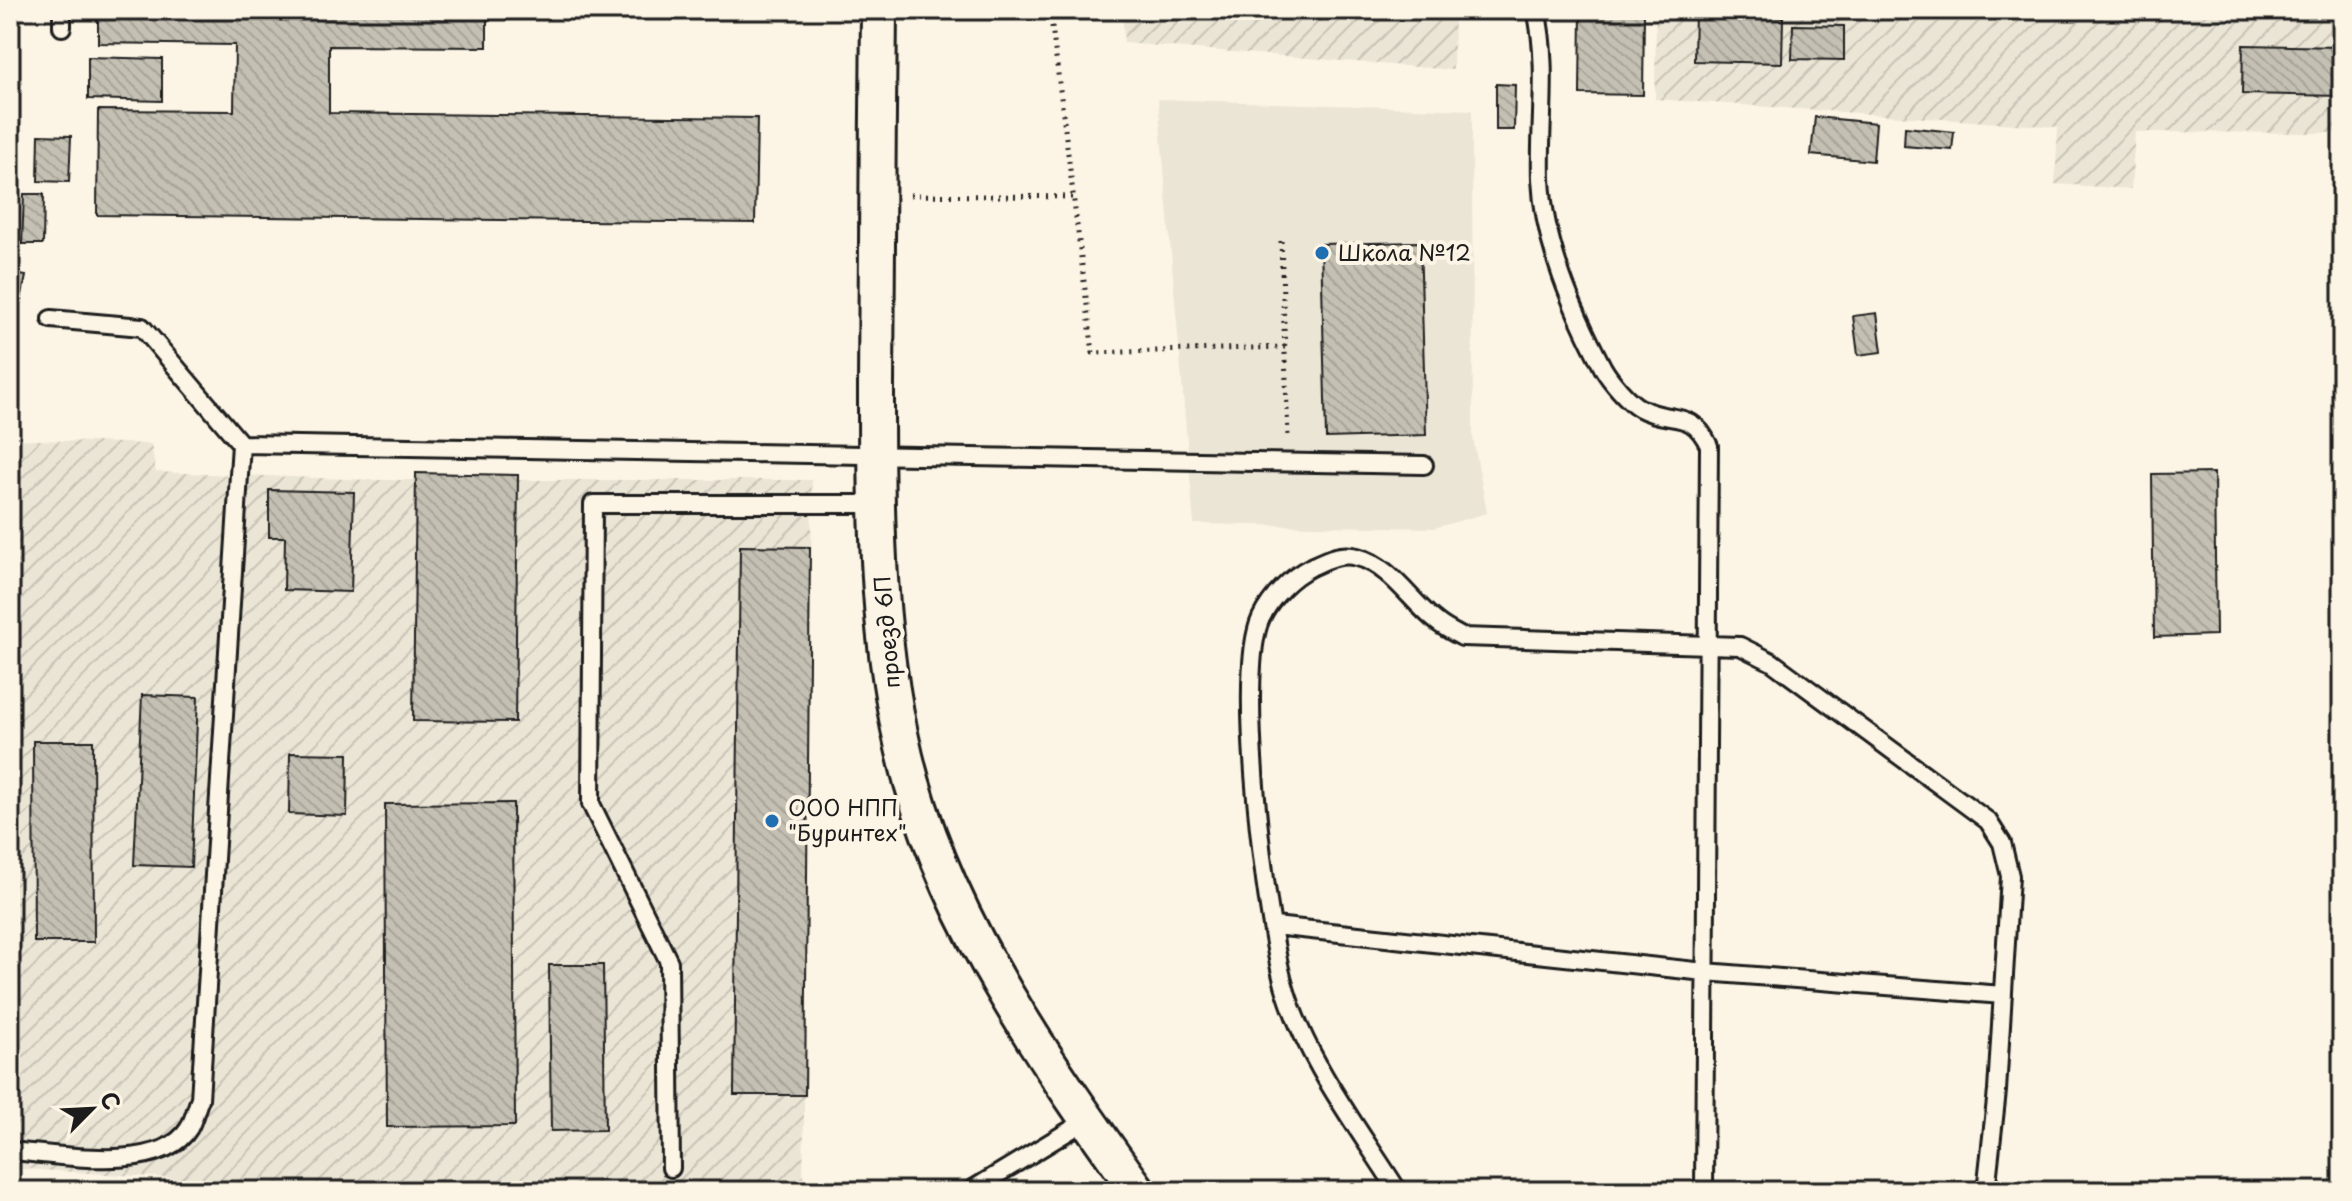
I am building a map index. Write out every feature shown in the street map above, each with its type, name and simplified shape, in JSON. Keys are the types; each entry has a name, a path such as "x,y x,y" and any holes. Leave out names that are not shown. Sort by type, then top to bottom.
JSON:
{"street":[{"name":"проезд 6П","path":"879,10 876,455 881,602 893,698 912,783 928,832 965,917 1003,987 1087,1120 1138,1191"}],"lane":[{"path":"1536,10 1543,38 1541,181 1548,229 1574,309 1605,372 1638,407 1663,417 1687,419 1701,429 1709,446 1704,1191"},
{"path":"10,1151 114,1158 157,1155 188,1130 200,1099 241,444 142,327 51,319"},
{"path":"241,444 1424,465"},
{"path":"671,1168 669,962 591,804 593,504 878,504"},
{"path":"1398,1191 1323,1073 1295,1015 1283,983 1259,838 1252,651 1261,618 1279,591 1306,569 1333,557 1356,556 1377,566 1437,622 1462,637 1740,646 1772,662 1988,821 2002,843 2010,876 1986,1191"},
{"path":"1274,926 1705,972 2003,995"},
{"path":"970,1191 1087,1120"}],"path":[{"path":"1050,10 1093,353 1285,347"},
{"path":"877,195 1073,197"},
{"path":"1281,241 1289,462"}],"shaded area":[{"path":"1122,10 1454,10 1453,70 1124,43"},
{"path":"1656,10 2342,10 2342,133 2135,132 2131,189 2055,184 2058,127 1655,99"},
{"name":"Школа №12","path":"1158,99 1472,110 1473,438 1487,513 1434,528 1194,524"},
{"path":"10,439 151,444 156,472 372,480 812,480 803,1191 378,1191 10,1168"}],"building":[{"path":"98,10 487,10 487,47 329,46 329,113 757,118 755,223 97,215 98,110 234,111 235,45 98,43"},
{"path":"535,10 754,10 754,13"},
{"path":"1581,10 1644,10 1643,95 1580,94"},
{"path":"1695,10 1755,10 1755,16 1783,17 1782,63 1694,61"},
{"path":"1793,25 1844,26 1844,60 1792,59"},
{"path":"2243,45 2342,47 2342,96 2242,94"},
{"path":"88,57 162,59 162,101 88,99"},
{"path":"1496,84 1515,85 1514,130 1496,130"},
{"path":"1815,117 1876,123 1873,161 1811,155"},
{"path":"1905,127 1954,132 1952,150 1904,146"},
{"path":"39,135 71,136 69,182 38,181"},
{"path":"24,194 44,194 43,244 22,244"},
{"path":"1420,242 1426,435 1326,438 1321,244"},
{"path":"10,273 26,276 18,314 10,312"},
{"path":"1877,313 1882,352 1858,355 1853,316"},
{"path":"416,473 518,475 515,722 413,721"},
{"path":"2214,473 2216,635 2154,637 2152,474"},
{"path":"269,490 354,492 351,592 284,590 285,537 269,537"},
{"name":"ООО НПП \"Буринтех\"","path":"740,546 810,547 805,1095 734,1095"},
{"path":"142,695 198,697 191,867 134,865"},
{"path":"33,741 93,741 94,942 34,942"},
{"path":"290,753 348,754 347,816 289,814"},
{"path":"513,803 515,1126 387,1127 385,804"},
{"path":"549,965 603,965 605,1130 551,1131"}],"place":[{"name":"Школа №12","path":"1322,253"},
{"name":"ООО НПП \"Буринтех\"","path":"772,821"}]}
